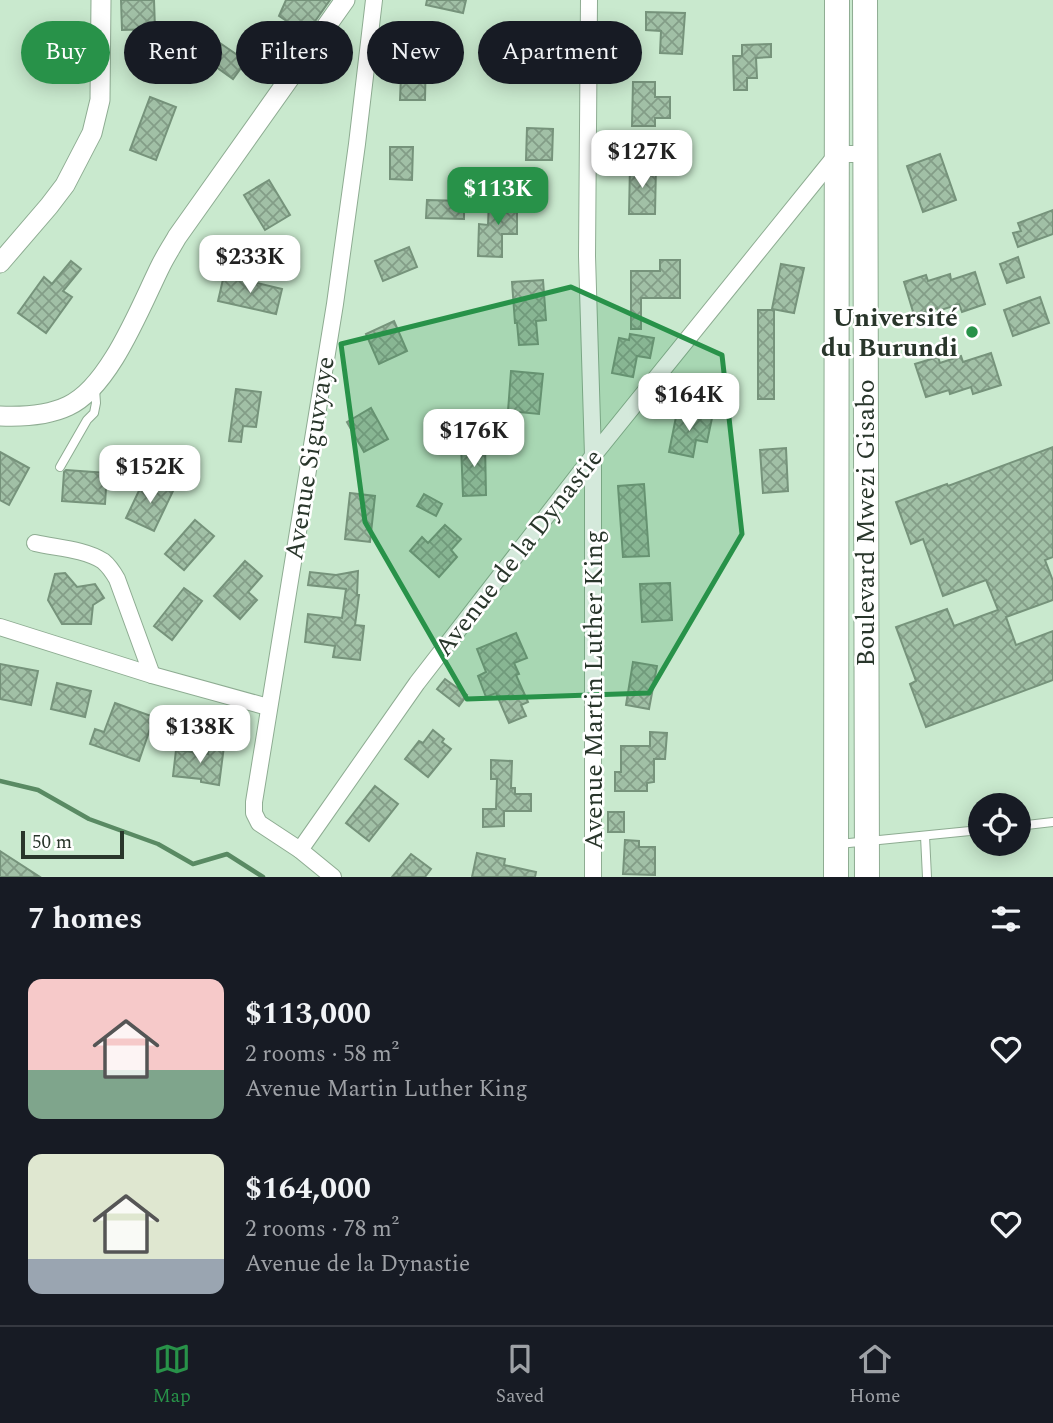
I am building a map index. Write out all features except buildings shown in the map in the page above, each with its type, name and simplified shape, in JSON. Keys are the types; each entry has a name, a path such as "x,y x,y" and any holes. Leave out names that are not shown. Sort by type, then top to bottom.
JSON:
{"main road":[{"name":"Boulevard Mwezi Gisabo","path":"836,877 837,0"},
{"name":"Boulevard Mwezi Gisabo","path":"865,0 867,877"},
{"path":"837,536 865,538"}],"street":[{"path":"0,263 65,185 92,133 100,100 101,0"},
{"path":"0,416 46,414 70,405 94,386 123,344 177,237 345,0"},
{"name":"Avenue Siguvyaye","path":"333,877 300,850 259,823 254,813 254,802 344,240 374,0"},
{"name":"Avenue Martin Luther King","path":"589,0 587,256 593,456 593,877"},
{"path":"837,154 864,154"},
{"name":"Avenue de la Dynastie","path":"300,850 416,683 593,456 837,154"},
{"path":"36,543 88,554 111,569 152,675"},
{"path":"0,627 268,708"}],"lane":[{"path":"60,467 87,420 94,413 94,386"},
{"path":"1031,825 1053,822"},
{"path":"836,845 968,831"},
{"path":"925,836 927,877"}],"highlighted area":[{"path":"571,287 722,355 742,534 649,693 467,699 365,522 341,344"}],"waterway":[{"path":"0,781 38,790 89,819 158,844 193,864 227,854 263,877"}],"place":[{"name":"Université du Burundi","path":"972,332"}]}
